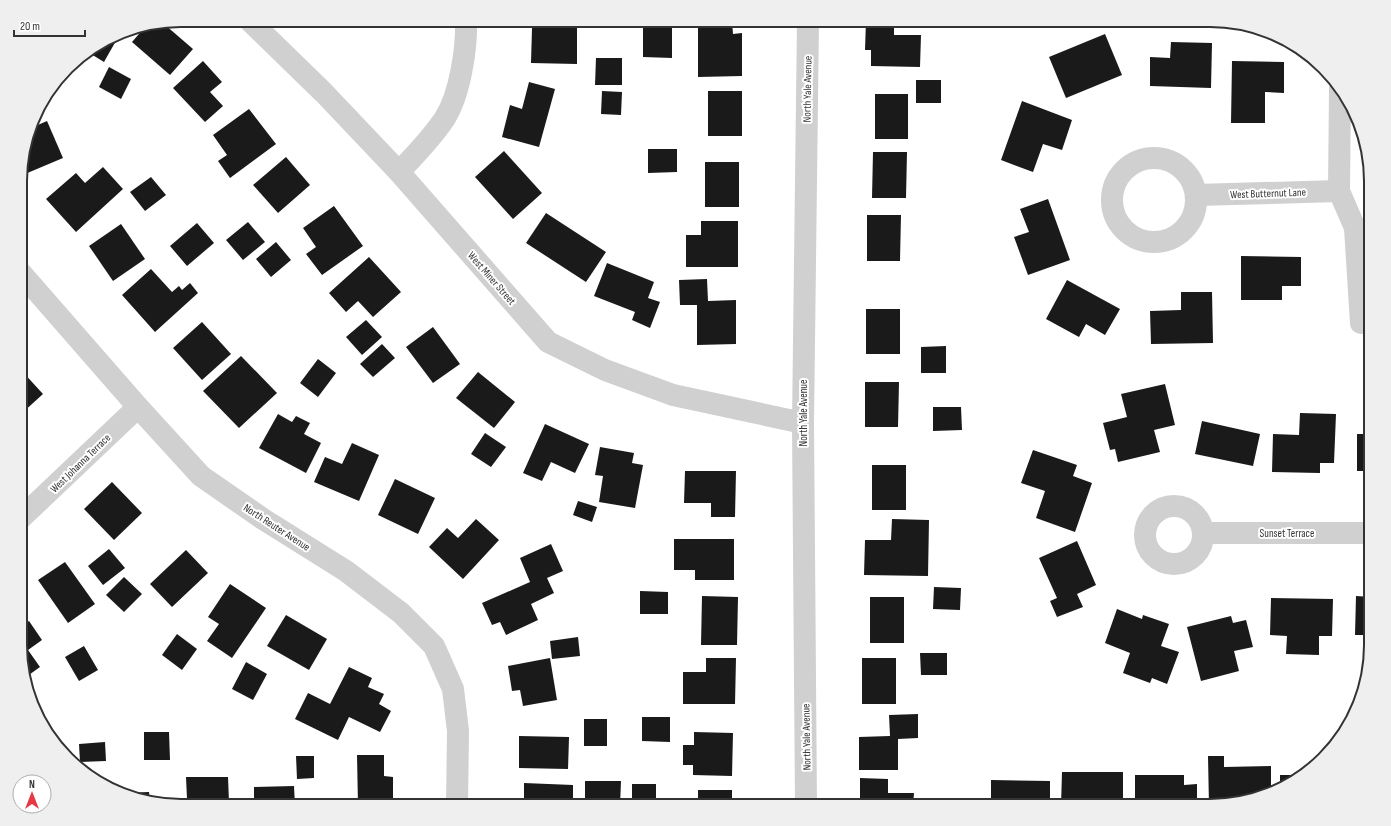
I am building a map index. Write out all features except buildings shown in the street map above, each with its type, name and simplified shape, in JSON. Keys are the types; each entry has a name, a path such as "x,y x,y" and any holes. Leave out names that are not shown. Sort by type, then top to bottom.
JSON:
{"street":[{"name":"West Miner Street","path":"256,27 324,93 399,172 548,342 605,370 673,395 803,423"},
{"path":"399,172 428,141 446,117 458,87 467,34 466,27"},
{"name":"North Yale Avenue","path":"806,799 803,423 808,27"},
{"path":"1340,99 1339,191 1356,228 1361,323"},
{"name":"West Butternut Lane","path":"1196,196 1339,191"},
{"name":"North Reuter Avenue","path":"27,280 138,407 201,476 263,519 352,576 401,613 434,646 453,689 458,731 457,799"},
{"name":"West Johanna Terrace","path":"27,512 138,407"},
{"name":"Sunset Terrace","path":"1203,533 1364,533"}]}
